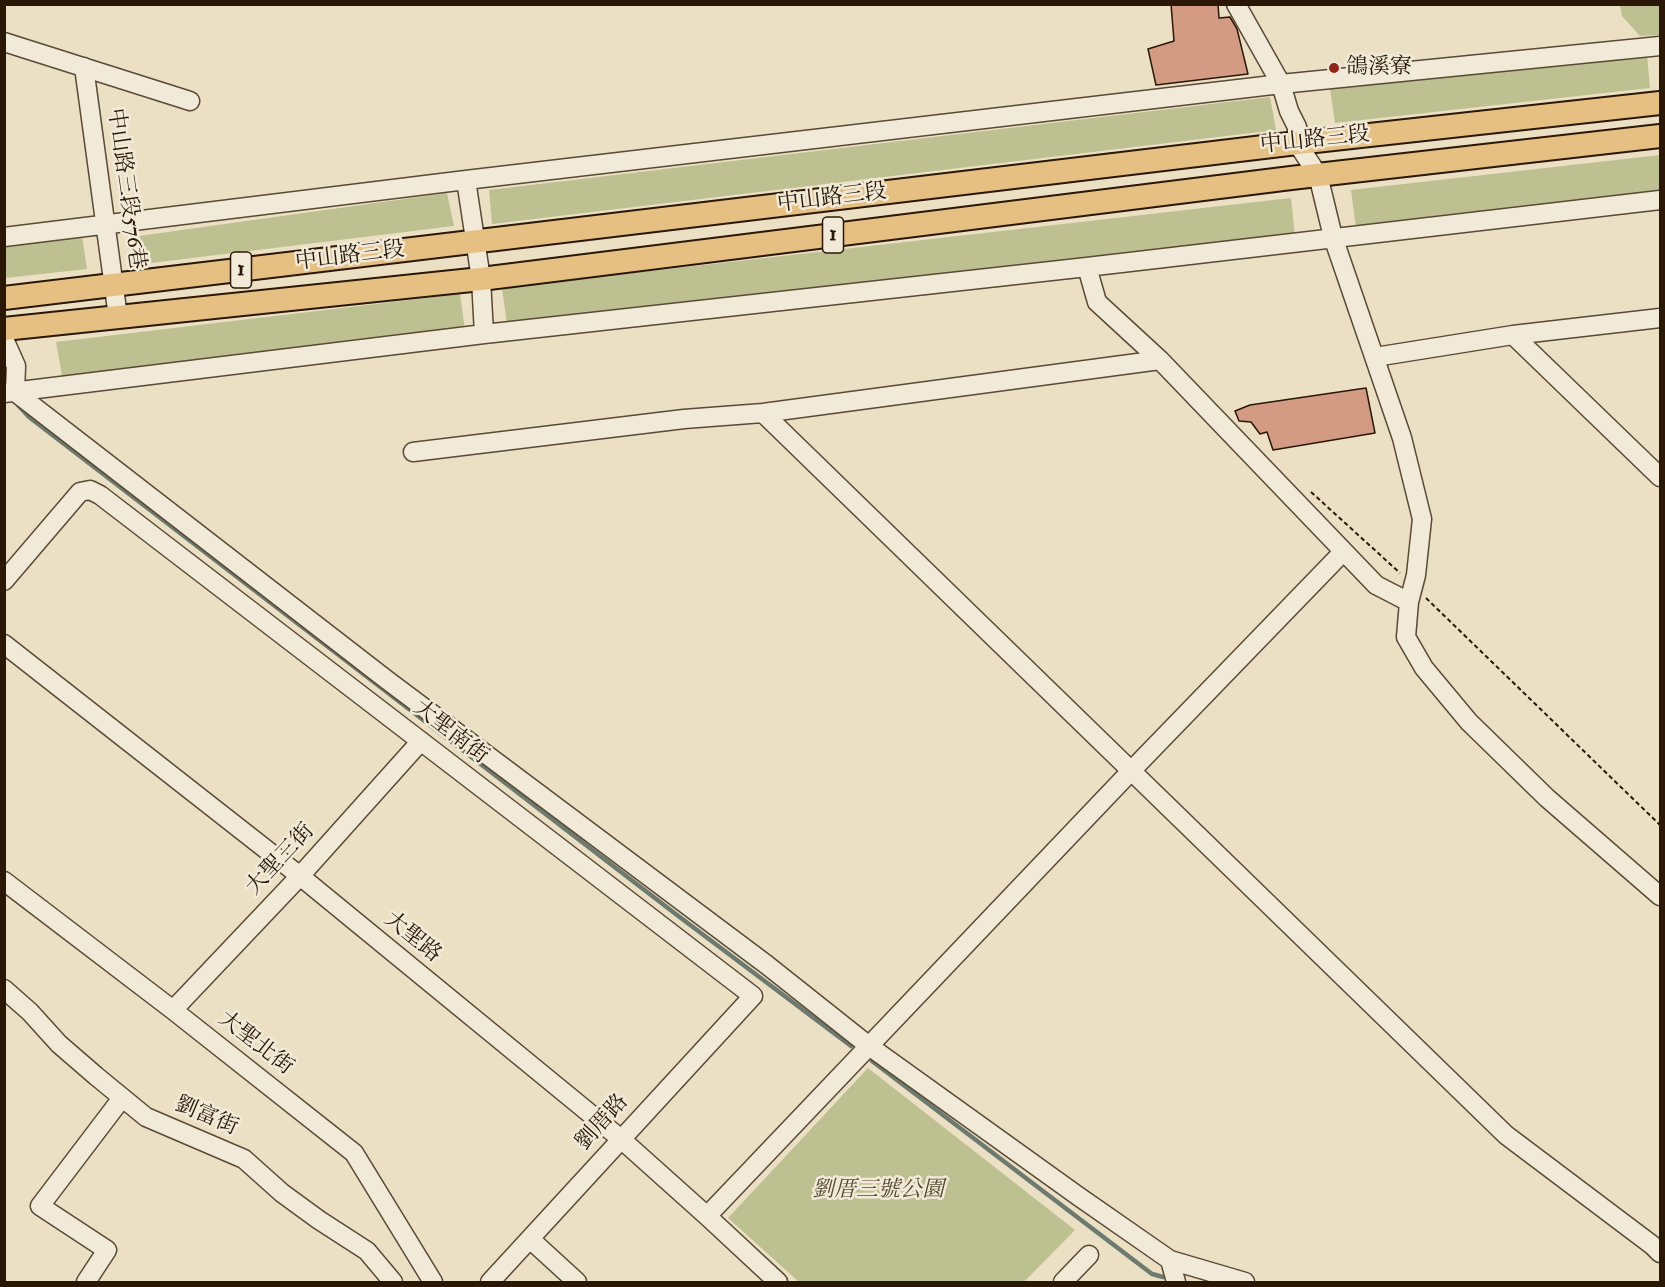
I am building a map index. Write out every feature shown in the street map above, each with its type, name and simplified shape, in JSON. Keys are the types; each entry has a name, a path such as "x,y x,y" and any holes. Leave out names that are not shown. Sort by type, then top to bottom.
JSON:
{"main road":[{"name":"中山路三段","path":"4,298 1297,142 1660,103"},
{"name":"中山路三段","path":"4,329 481,279 1318,175 1660,136"}],"street":[{"path":"1236,4 1281,84 1296,127 1297,142 1318,175 1333,237 1402,438 1422,519 1406,637 1424,668 1469,722 1547,798 1660,896"},
{"name":"中山路三段576巷","path":"4,42 190,101"},
{"path":"4,237 1281,84 1660,46"},
{"name":"中山路三段576巷","path":"84,68 118,317"},
{"path":"466,180 477,242 484,334"},
{"path":"10,392 484,334 1660,200"},
{"path":"1087,267 1097,302 1160,360 1376,585 1409,602"},
{"path":"1375,357 1514,335 1660,318"},
{"path":"1514,335 1660,477"},
{"path":"4,339 16,366 10,392"},
{"path":"413,452 684,419 763,413 1160,360"},
{"path":"10,392 387,680 758,958 869,1046 1170,1260 1245,1282"},
{"path":"763,413 1506,1135 1658,1245"},
{"name":"大聖南街","path":"4,581 80,492 90,490 117,508 753,996"},
{"path":"707,1216 1343,552"},
{"name":"大聖路","path":"4,644 300,876 621,1139 778,1282"},
{"name":"大聖三街","path":"173,1010 300,876 421,741"},
{"name":"大聖北街","path":"4,881 173,1010 354,1153 433,1282"},
{"name":"劉富街","path":"4,989 30,1012 59,1044 146,1117 244,1159 319,1220 367,1251 393,1282"},
{"name":"劉厝路","path":"490,1282 753,996"},
{"path":"86,1282 107,1250 40,1206 122,1098"},
{"path":"530,1239 577,1282"},
{"path":"1063,1282 1089,1255"},
{"path":"1170,1260 1176,1282"}],"green space":[{"path":"1620,5 1660,5 1660,35 1640,36 1622,16"},
{"path":"1647,54 1650,88 1335,123 1330,88"},
{"path":"1270,97 1276,130 492,224 489,190"},
{"path":"1660,155 1660,193 1356,228 1351,190"},
{"path":"447,193 454,226 143,264 139,236"},
{"path":"1291,198 1295,236 507,325 502,288"},
{"path":"82,236 87,269 5,278 4,245"},
{"path":"460,294 465,331 63,381 56,342"},
{"name":"劉厝三號公園","path":"868,1068 1075,1230 1024,1282 799,1282 728,1218"}],"building":[{"path":"1171,4 1218,4 1219,18 1230,17 1237,29 1248,74 1156,85 1148,49 1174,41"},
{"path":"1366,388 1375,433 1273,450 1267,432 1260,434 1251,422 1239,421 1235,411 1250,405"}],"waterway":[{"path":"18,405 29,417 851,1046"},
{"path":"872,1061 1152,1274 1163,1277"}],"place":[{"name":"鴿溪寮","path":"1334,68"}]}
